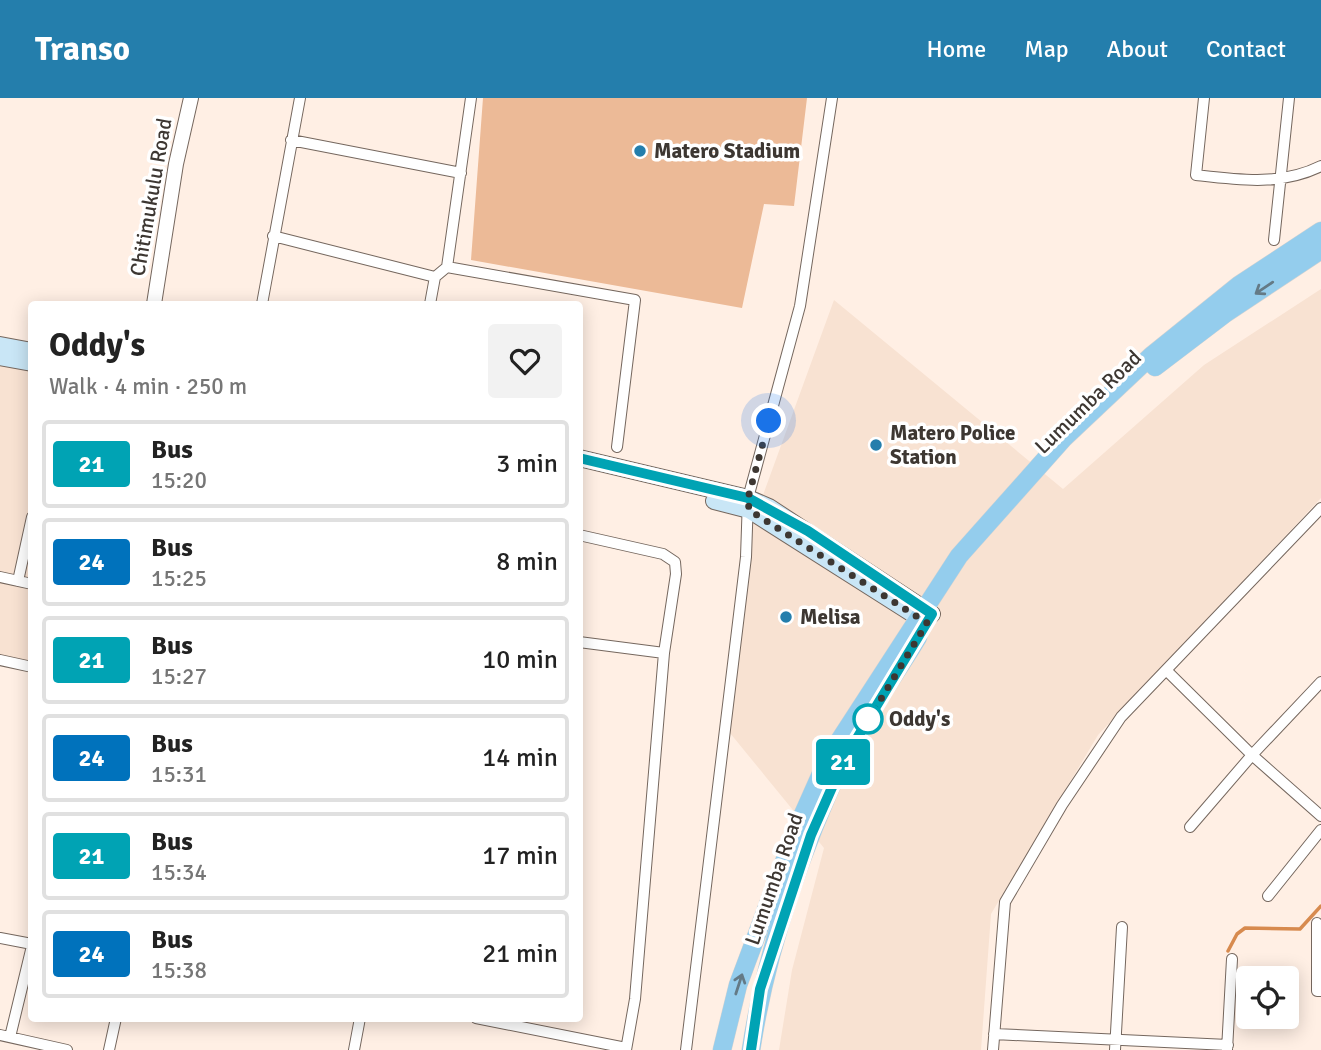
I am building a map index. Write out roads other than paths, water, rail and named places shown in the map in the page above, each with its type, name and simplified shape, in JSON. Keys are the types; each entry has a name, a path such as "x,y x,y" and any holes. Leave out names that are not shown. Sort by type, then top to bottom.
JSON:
{"main road":[{"name":"Lumumba Road","path":"722,1050 738,985 796,830 828,758 925,615 976,534 1073,429 1151,356 1219,301 1321,231"},
{"name":"Lumumba Road","path":"751,1050 760,989 811,835 845,758 925,615 1079,437 1174,353 1226,313 1321,250"},
{"path":"0,345 28,350"},
{"path":"0,357 28,362"},
{"path":"583,459 748,504 925,615"},
{"path":"583,470 748,504"}],"street":[{"name":"Chitimukulu Road","path":"153,301 176,164 191,98"},
{"path":"263,301 300,98"},
{"path":"431,301 435,277 447,267 471,98"},
{"path":"686,1050 745,571 748,504 800,306 832,98"},
{"path":"1204,98 1196,174 1280,180 1304,175 1321,166"},
{"path":"1274,240 1285,98"},
{"path":"291,140 461,173"},
{"path":"274,236 435,277"},
{"path":"447,267 635,300 617,447"},
{"path":"993,1050 1005,902 1105,738 1321,508"},
{"path":"18,581 28,535"},
{"path":"520,1022 542,1024 626,1049 635,999 664,653 675,562 663,554 583,536"},
{"path":"0,578 28,583"},
{"path":"583,643 664,653"},
{"path":"0,660 28,666"},
{"path":"1166,670 1252,755 1321,816"},
{"path":"1191,827 1252,755 1321,682"},
{"path":"1268,896 1321,830"},
{"path":"1317,923 1317,991 1321,991"},
{"path":"1115,1044 1122,926"},
{"path":"0,938 28,944"},
{"path":"28,958 5,1036 67,1050"},
{"path":"994,1034 1115,1044 1228,1047 1232,959"},
{"path":"109,1050 115,1022"},
{"path":"354,1050 359,1022"}],"waterway":[{"path":"1228,951 1237,934 1245,928 1300,929 1321,906"}],"place":[{"name":"Matero Stadium","path":"640,151"},
{"name":"Matero Police Station","path":"876,445"},
{"name":"Melisa","path":"786,617"},
{"name":"Oddy's","path":"868,719"}]}
